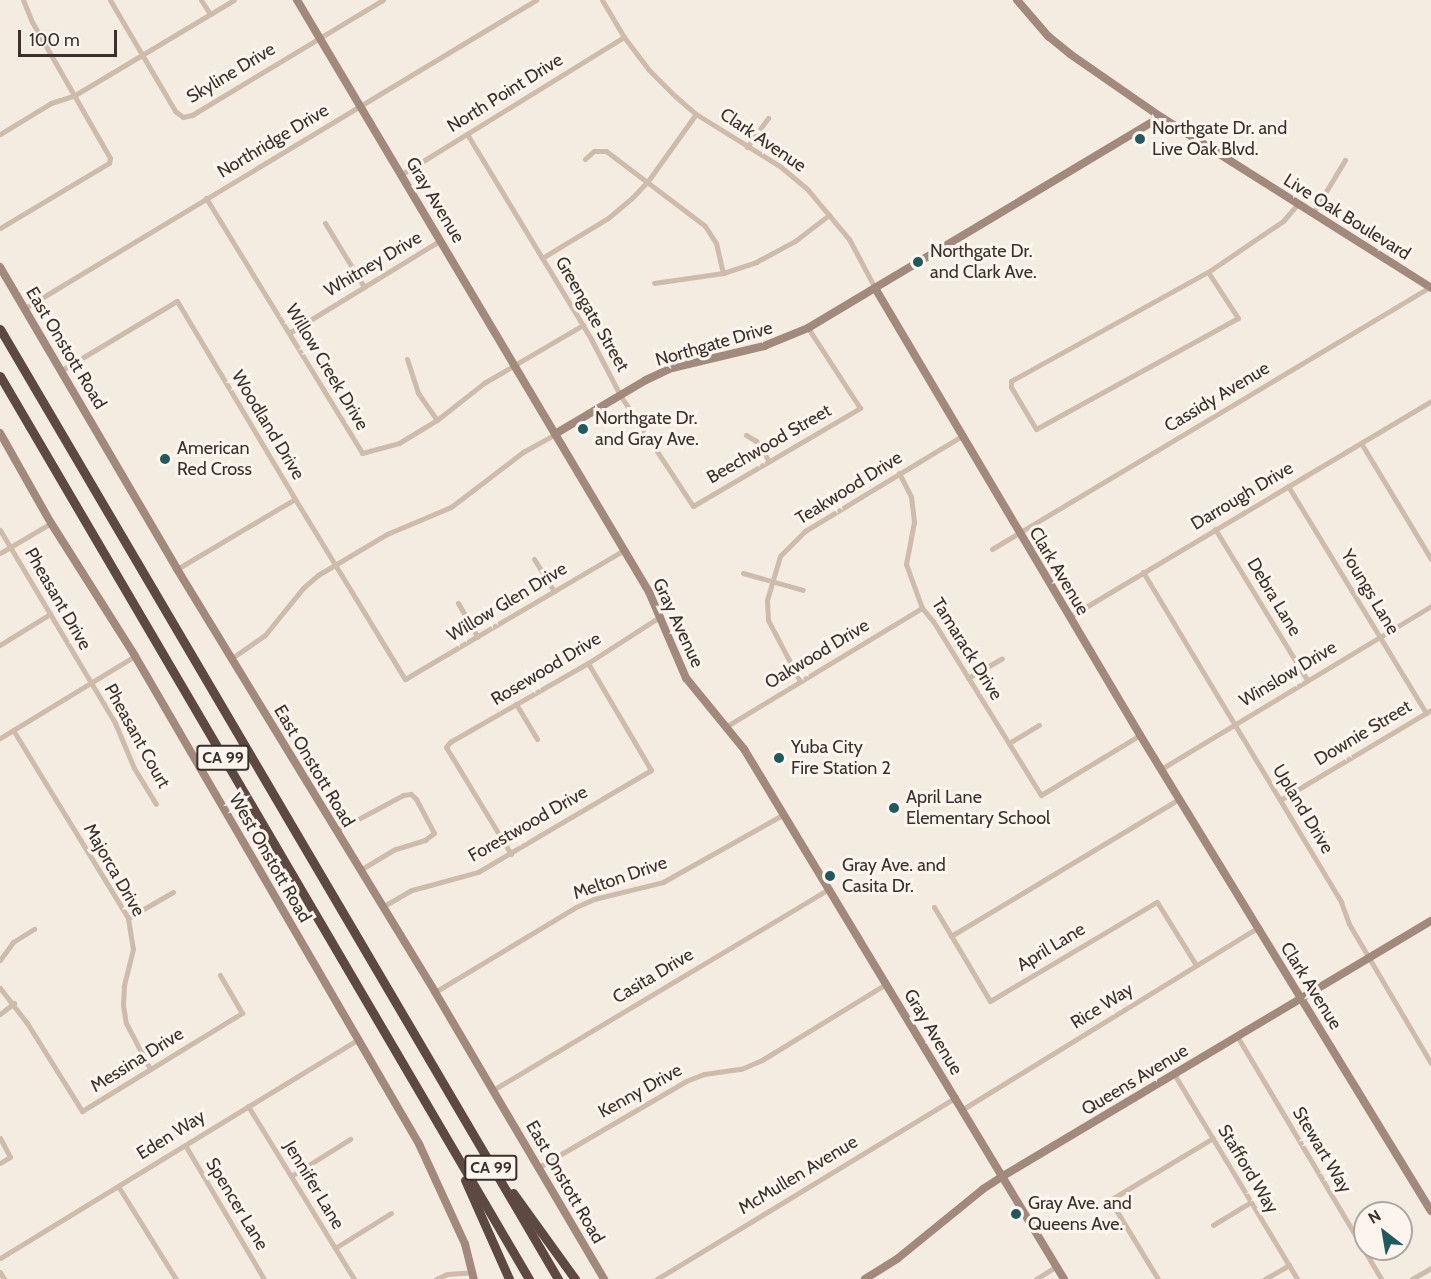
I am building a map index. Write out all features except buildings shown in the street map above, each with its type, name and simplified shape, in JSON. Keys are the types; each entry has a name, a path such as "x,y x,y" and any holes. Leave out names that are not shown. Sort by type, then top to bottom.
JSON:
{"highway":[{"name":"CA 99","path":"0,329 425,1057 558,1279"},
{"name":"CA 99","path":"0,376 529,1279"},
{"path":"425,1057 524,1210 574,1279"},
{"path":"446,1140 509,1279"}],"street":[{"path":"0,228 109,163 110,158 32,22 23,0"},
{"name":"Skyline Drive","path":"110,0 175,111 183,117 192,115 382,0"},
{"path":"201,0 210,14"},
{"path":"0,134 51,103 75,95 234,0"},
{"name":"Gray Avenue","path":"297,0 653,599 686,678 705,704 727,726 785,814 1064,1279"},
{"name":"Northridge Drive","path":"25,308 536,0"},
{"name":"Clark Avenue","path":"602,0 624,37 649,69 696,114 781,167 808,190 849,239 875,288 1069,617 1431,1211"},
{"name":"Live Oak Boulevard","path":"1017,0 1048,36 1161,117 1430,288"},
{"name":"North Point Drive","path":"402,174 624,37"},
{"path":"542,258 608,218 648,181 696,114"},
{"name":"Northgate Drive","path":"231,658 265,635 303,588 335,565 387,534 451,507 523,452 620,395 672,368 764,346 808,328 1161,117"},
{"path":"747,147 768,118"},
{"name":"Greengate Street","path":"467,134 583,325 620,395 693,506"},
{"path":"585,159 594,151 606,151 705,226 716,243 723,273"},
{"path":"1312,213 1345,160"},
{"name":"Willow Creek Drive","path":"206,198 362,453 399,443 437,420 484,383 583,325"},
{"path":"1208,272 1238,318 1035,429 1011,387 1011,381 1208,272 1283,220 1298,204"},
{"path":"654,283 723,273 756,262 795,241 829,215"},
{"path":"325,223 364,287"},
{"name":"Whitney Drive","path":"289,333 441,240"},
{"name":"East Onstott Road","path":"0,267 177,569 435,992 604,1279"},
{"name":"Cassidy Avenue","path":"992,549 1430,288"},
{"name":"Woodland Drive","path":"62,370 177,301 405,679"},
{"name":"Beechwood Street","path":"693,506 861,408 808,328"},
{"path":"406,359 418,393 437,420"},
{"name":"Darrough Drive","path":"1069,617 1431,401"},
{"name":"West Onstott Road","path":"0,433 51,523 135,656 359,1039 435,1175 465,1244 473,1275"},
{"path":"746,435 756,441 769,462"},
{"name":"Teakwood Drive","path":"800,681 768,620 767,600 771,580 780,556 805,531 962,436"},
{"path":"1361,442 1431,559"},
{"name":"Tamarack Drive","path":"899,473 911,497 914,522 906,564 922,608 1041,795 1140,735"},
{"name":"Youngs Lane","path":"1288,486 1428,712"},
{"path":"177,569 295,499"},
{"path":"0,553 51,523"},
{"name":"Debra Lane","path":"1215,529 1307,680"},
{"name":"Pheasant Drive","path":"0,530 90,683"},
{"name":"Willow Glen Drive","path":"405,679 624,550"},
{"path":"534,559 554,591"},
{"name":"Upland Drive","path":"1143,572 1341,902 1349,924 1431,1063"},
{"path":"743,573 803,590"},
{"path":"458,603 478,637"},
{"name":"Winslow Drive","path":"1161,769 1431,606"},
{"name":"Oakwood Drive","path":"727,726 922,608"},
{"path":"0,645 50,614"},
{"name":"Rosewood Drive","path":"511,854 446,747 450,742 588,663 661,616"},
{"path":"0,738 135,656"},
{"path":"968,678 1002,658"},
{"name":"Forestwood Drive","path":"382,907 412,890 478,872 651,770 588,663"},
{"name":"Pheasant Court","path":"90,683 115,723 134,768 156,804"},
{"path":"516,704 537,739"},
{"name":"Downie Street","path":"1280,800 1428,712"},
{"path":"1009,743 1039,725"},
{"name":"Majorca Drive","path":"13,730 128,918 133,949 124,986 124,1014 132,1037 150,1069"},
{"path":"336,831 403,795 411,794 417,799 434,833 425,840 395,849 360,870"},
{"path":"951,936 1179,799"},
{"name":"Melton Drive","path":"435,992 576,907 594,899 663,882 785,814"},
{"name":"Casita Drive","path":"493,1090 829,889"},
{"path":"128,918 173,892"},
{"name":"April Lane","path":"934,907 990,1001 1157,902 1196,965"},
{"name":"Queens Avenue","path":"864,1279 897,1259 983,1189 1003,1176 1431,921"},
{"name":"Rice Way","path":"963,1109 1257,928"},
{"path":"0,960 13,942 34,930"},
{"name":"Messina Drive","path":"0,988 14,1003 82,1112 242,1013 220,975"},
{"name":"Kenny Drive","path":"539,1167 686,1081 704,1074 741,1069 762,1060 886,984"},
{"path":"0,1014 14,1003"},
{"name":"Stewart Way","path":"1237,1036 1381,1279"},
{"name":"Eden Way","path":"0,1258 359,1039"},
{"name":"Stafford Way","path":"1174,1074 1297,1279"},
{"name":"McMullen Avenue","path":"657,1279 956,1097"},
{"name":"Jennifer Lane","path":"248,1106 354,1279"},
{"path":"0,1138 10,1157 0,1163"},
{"path":"1158,1279 1110,1200 1212,1138"},
{"path":"291,1176 350,1140"},
{"name":"Spencer Lane","path":"185,1145 264,1279"},
{"path":"118,1186 173,1278"},
{"path":"1213,1225 1251,1202"},
{"path":"335,1248 391,1213"},
{"path":"1265,1279 1289,1265"},
{"path":"1036,1279 1057,1266"},
{"path":"1412,1279 1431,1268"},
{"path":"0,1272 4,1279"},
{"path":"436,1279 447,1274 473,1275"}],"place":[{"name":"Northgate Dr. and Live Oak Blvd.","path":"1140,139"},
{"name":"Northgate Dr. and Clark Ave.","path":"918,262"},
{"name":"Northgate Dr. and Gray Ave.","path":"583,429"},
{"name":"American Red Cross","path":"165,459"},
{"name":"Yuba City Fire Station 2","path":"779,758"},
{"name":"April Lane Elementary School","path":"894,808"},
{"name":"Gray Ave. and Casita Dr.","path":"830,876"},
{"name":"Gray Ave. and Queens Ave.","path":"1016,1214"}]}
